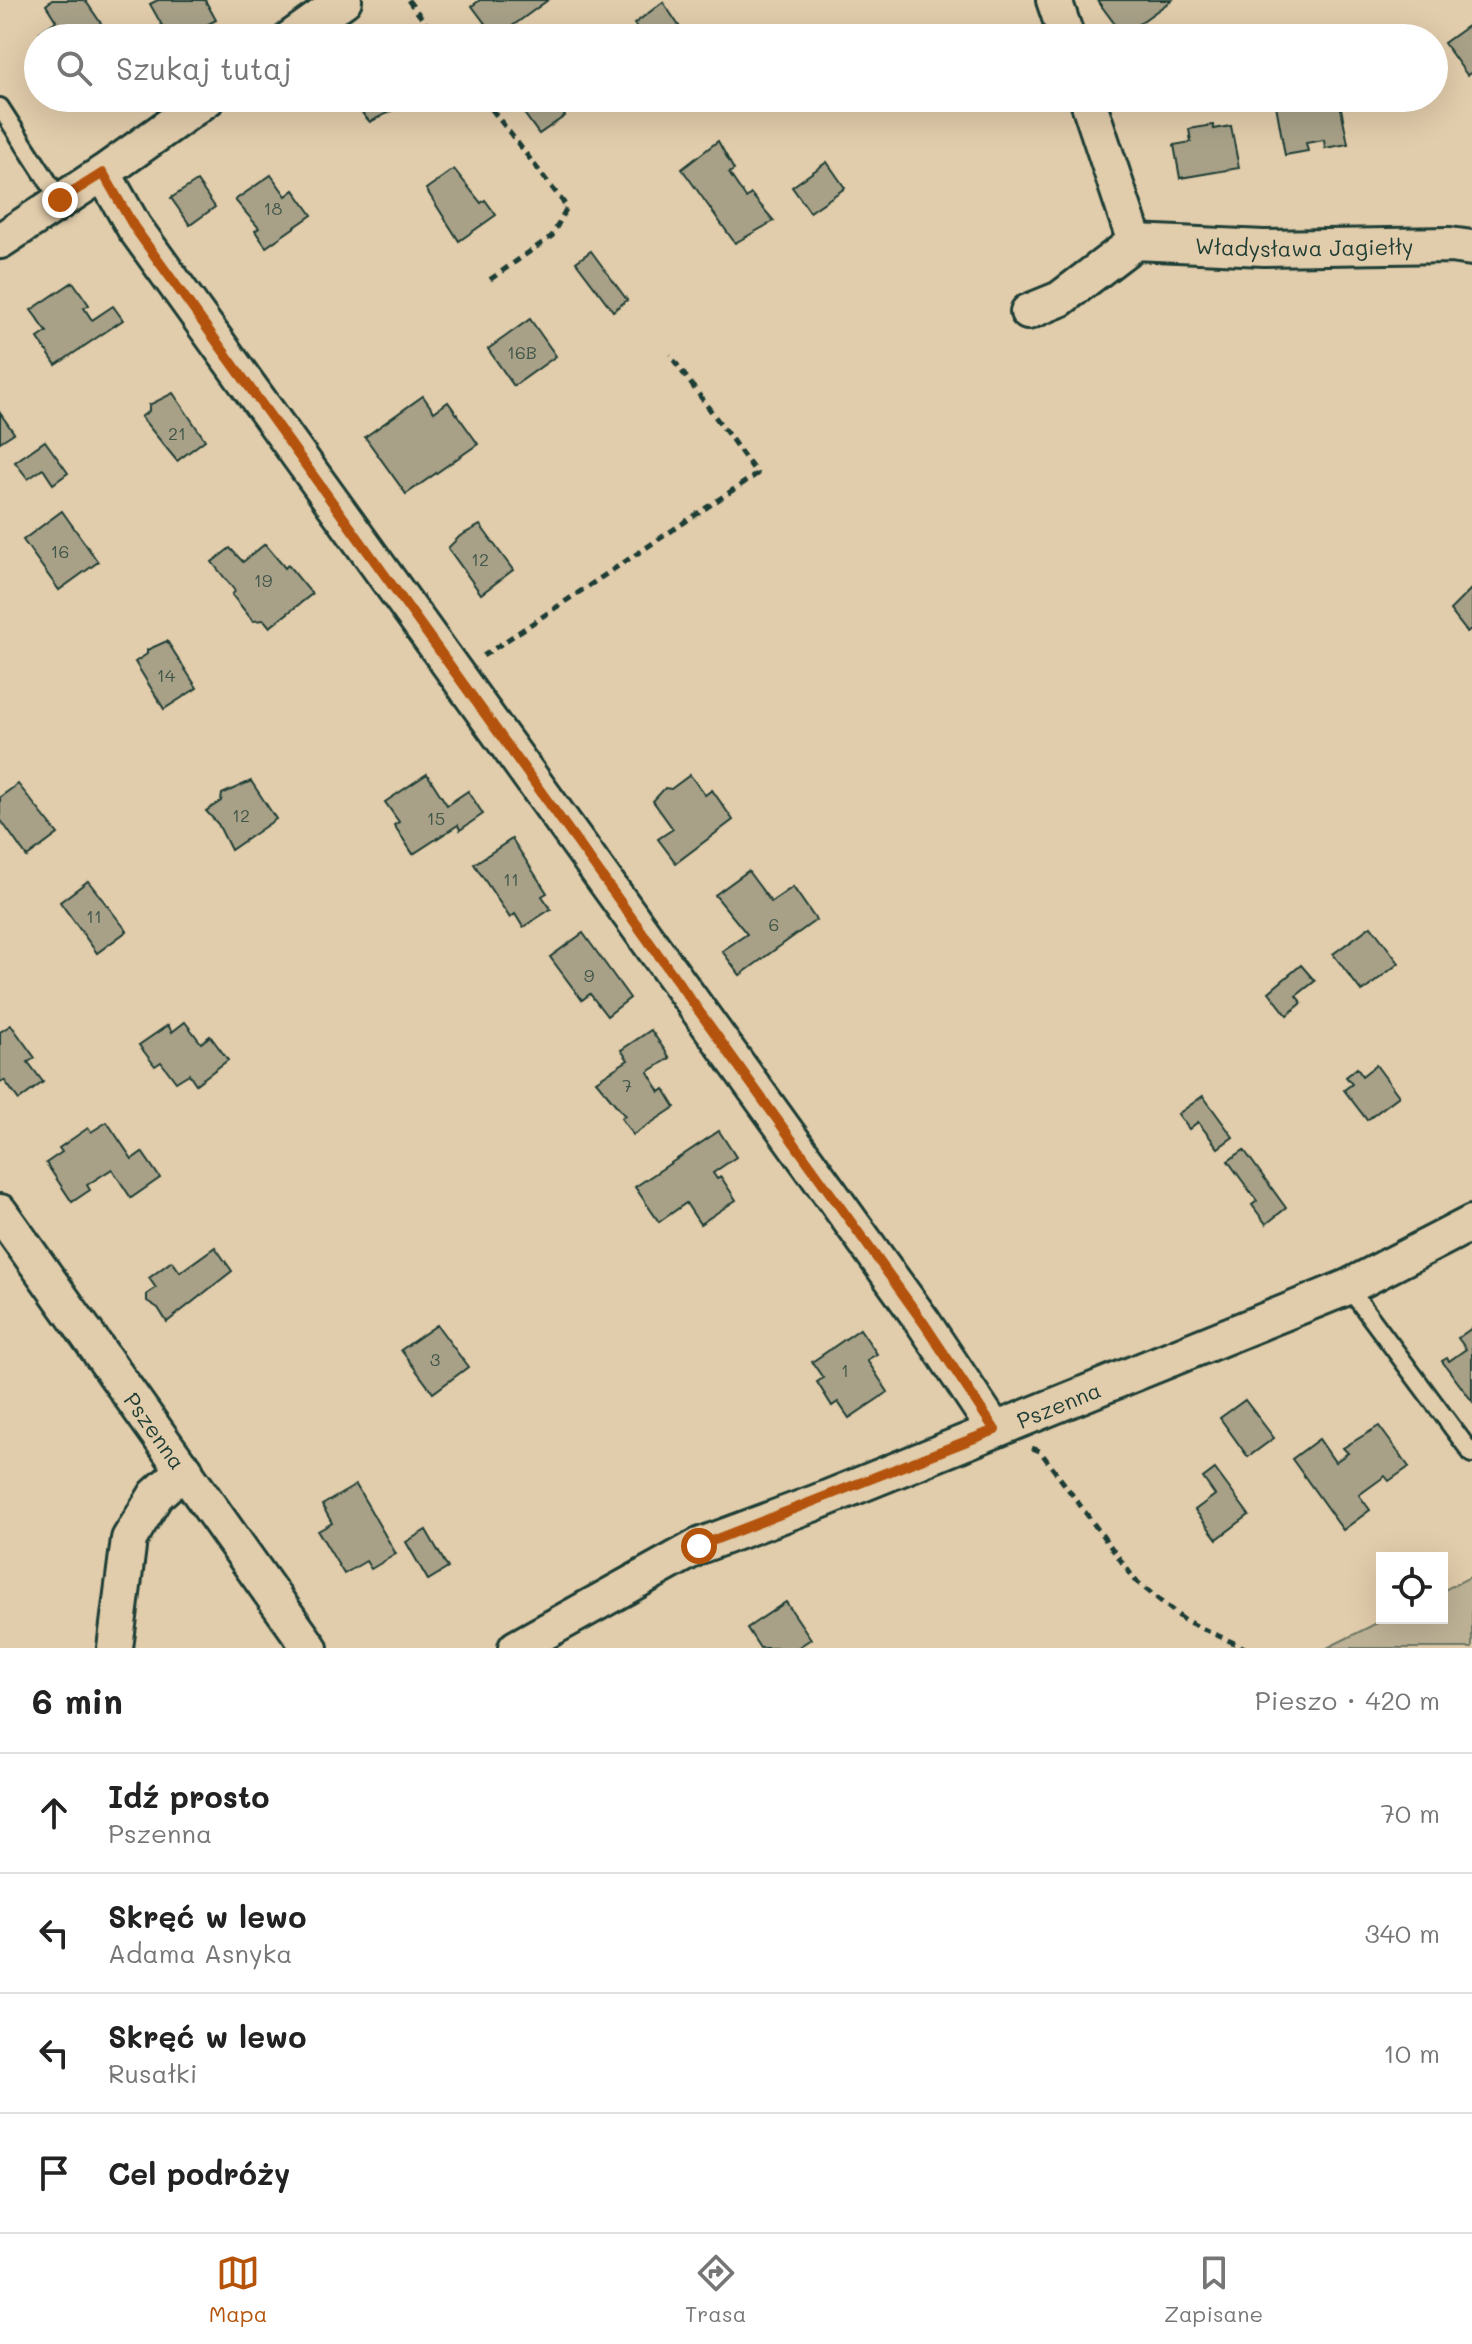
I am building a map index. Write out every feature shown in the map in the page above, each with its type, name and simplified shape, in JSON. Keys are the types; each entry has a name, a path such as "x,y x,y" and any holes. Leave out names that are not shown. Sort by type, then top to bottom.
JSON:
{"street":[{"path":"311,24 344,0"},
{"path":"1054,0 1062,24"},
{"path":"0,241 188,112"},
{"path":"1028,312 1060,299 1135,242 1092,112"},
{"path":"103,173 134,227 923,1322 995,1430"},
{"name":"Władysława Jagiełły","path":"1135,242 1264,248 1450,245 1472,248"},
{"name":"Pszenna","path":"0,1212 310,1648"},
{"name":"Pszenna","path":"516,1648 699,1546 1348,1287 1472,1223"},
{"path":"115,1648 129,1539 156,1495 185,1469"}],"lane":[{"path":"0,107 60,200"},
{"path":"1348,1287 1472,1454"}],"path":[{"path":"408,0 426,24"},
{"path":"488,281 552,236 567,207 494,112"},
{"path":"455,674 757,474 670,355"},
{"path":"995,1430 1040,1451 1136,1581 1184,1620 1245,1648"}],"shaded area":[{"path":"1472,1576 1472,1648 1327,1648 1376,1624 1448,1624 1448,1588"}],"building":[{"path":"52,0 85,0 101,24 52,24 56,21 46,5"},
{"path":"158,0 205,0 216,20 208,24 161,24 150,4"},
{"path":"480,0 548,0 515,24 486,24 472,6"},
{"path":"1097,0 1172,0 1138,24 1115,24"},
{"path":"663,2 678,24 634,24"},
{"path":"1472,23 1472,72 1467,75 1448,49 1448,40"},
{"path":"361,112 389,112 370,122"},
{"path":"523,112 562,112 565,116 539,134"},
{"path":"1277,112 1342,112 1348,144 1325,148 1324,140 1306,143 1308,151 1285,155"},
{"path":"1213,125 1214,129 1231,126 1239,168 1180,178 1174,145 1191,142 1189,129"},
{"path":"718,141 734,170 729,173 746,198 751,194 774,221 735,243 682,169"},
{"path":"827,162 845,188 810,212 792,187"},
{"path":"454,169 481,203 485,200 496,215 459,241 426,189"},
{"path":"271,175 286,196 294,190 312,215 266,247 255,231 259,228 235,200"},
{"path":"197,181 215,207 190,225 171,198"},
{"path":"591,251 627,300 613,311 576,262"},
{"path":"73,282 89,305 84,308 92,320 113,306 123,320 56,365 38,338 47,332 31,310"},
{"path":"530,319 556,356 514,386 488,349"},
{"path":"173,393 205,440 177,461 141,417 149,411 149,405"},
{"path":"423,396 434,412 448,402 478,444 406,494 365,437"},
{"path":"0,413 14,433 0,442"},
{"path":"45,441 68,473 53,484 43,469 28,479 15,462"},
{"path":"62,511 98,562 59,590 23,540"},
{"path":"480,525 513,570 481,594 448,548 460,536"},
{"path":"265,544 312,594 270,627 264,620 253,621 232,595 235,591 212,562 230,548 243,562"},
{"path":"1472,588 1472,628 1467,632 1450,610"},
{"path":"167,641 197,688 164,709 135,662 147,654 147,650"},
{"path":"427,774 447,805 468,791 483,814 460,830 458,825 413,854 394,825 399,822 385,802"},
{"path":"690,775 705,795 712,790 733,820 676,863 658,839 673,829 653,801 665,788 671,789"},
{"path":"251,781 276,819 231,850 218,824 206,811 221,801 222,794"},
{"path":"18,784 58,834 27,857 0,819 0,797"},
{"path":"512,839 547,893 542,896 551,909 523,927 515,914 510,918 474,864"},
{"path":"748,871 771,902 793,887 816,920 740,975 722,951 747,934 715,895"},
{"path":"88,881 127,931 97,953 60,902"},
{"path":"1371,926 1399,963 1362,992 1333,954"},
{"path":"583,933 630,998 607,1016 590,994 582,1000 550,957"},
{"path":"1301,965 1315,981 1296,996 1302,1003 1287,1015 1269,992"},
{"path":"185,1022 201,1043 210,1036 228,1060 196,1084 189,1074 176,1082 161,1062 155,1066 139,1045 168,1025 172,1032"},
{"path":"11,1025 35,1058 28,1062 43,1082 19,1100 4,1080 0,1083 0,1032"},
{"path":"651,1030 670,1058 648,1072 660,1092 664,1089 675,1107 633,1135 621,1118 625,1116 596,1081 628,1060 621,1050"},
{"path":"1376,1065 1399,1096 1367,1120 1344,1090 1352,1084 1346,1077 1357,1068 1362,1076"},
{"path":"1203,1096 1233,1137 1218,1148 1198,1122 1189,1129 1178,1114"},
{"path":"107,1122 132,1159 142,1152 160,1178 131,1198 112,1169 87,1185 90,1190 72,1202 46,1163 62,1152 59,1148 88,1128 91,1132"},
{"path":"719,1131 736,1157 713,1173 717,1179 721,1177 736,1200 700,1224 686,1203 659,1222 635,1187"},
{"path":"1244,1150 1286,1208 1266,1224 1252,1205 1257,1201 1228,1161"},
{"path":"215,1247 232,1271 167,1322 158,1308 147,1301 147,1294 156,1288 149,1278 172,1261 180,1272"},
{"path":"437,1325 468,1367 433,1393 401,1350"},
{"path":"1472,1328 1472,1401 1442,1361 1447,1358 1449,1361 1466,1349 1458,1338"},
{"path":"860,1329 877,1354 867,1360 888,1392 849,1418 838,1402 832,1406 817,1382 823,1378 812,1362"},
{"path":"1245,1400 1274,1438 1248,1457 1220,1418"},
{"path":"1379,1426 1409,1467 1389,1481 1385,1476 1359,1495 1370,1510 1343,1530 1292,1459 1319,1439 1335,1462 1348,1453 1343,1448"},
{"path":"1215,1469 1249,1515 1217,1539 1195,1510 1215,1495 1203,1478"},
{"path":"356,1485 396,1554 371,1569 366,1561 344,1574 318,1531 332,1523 322,1505"},
{"path":"426,1530 448,1568 428,1580 406,1542"},
{"path":"786,1602 811,1639 797,1648 760,1648 747,1628"}],"route":[{"path":"60,200 103,173 134,227 923,1322 995,1430 699,1546"}]}
